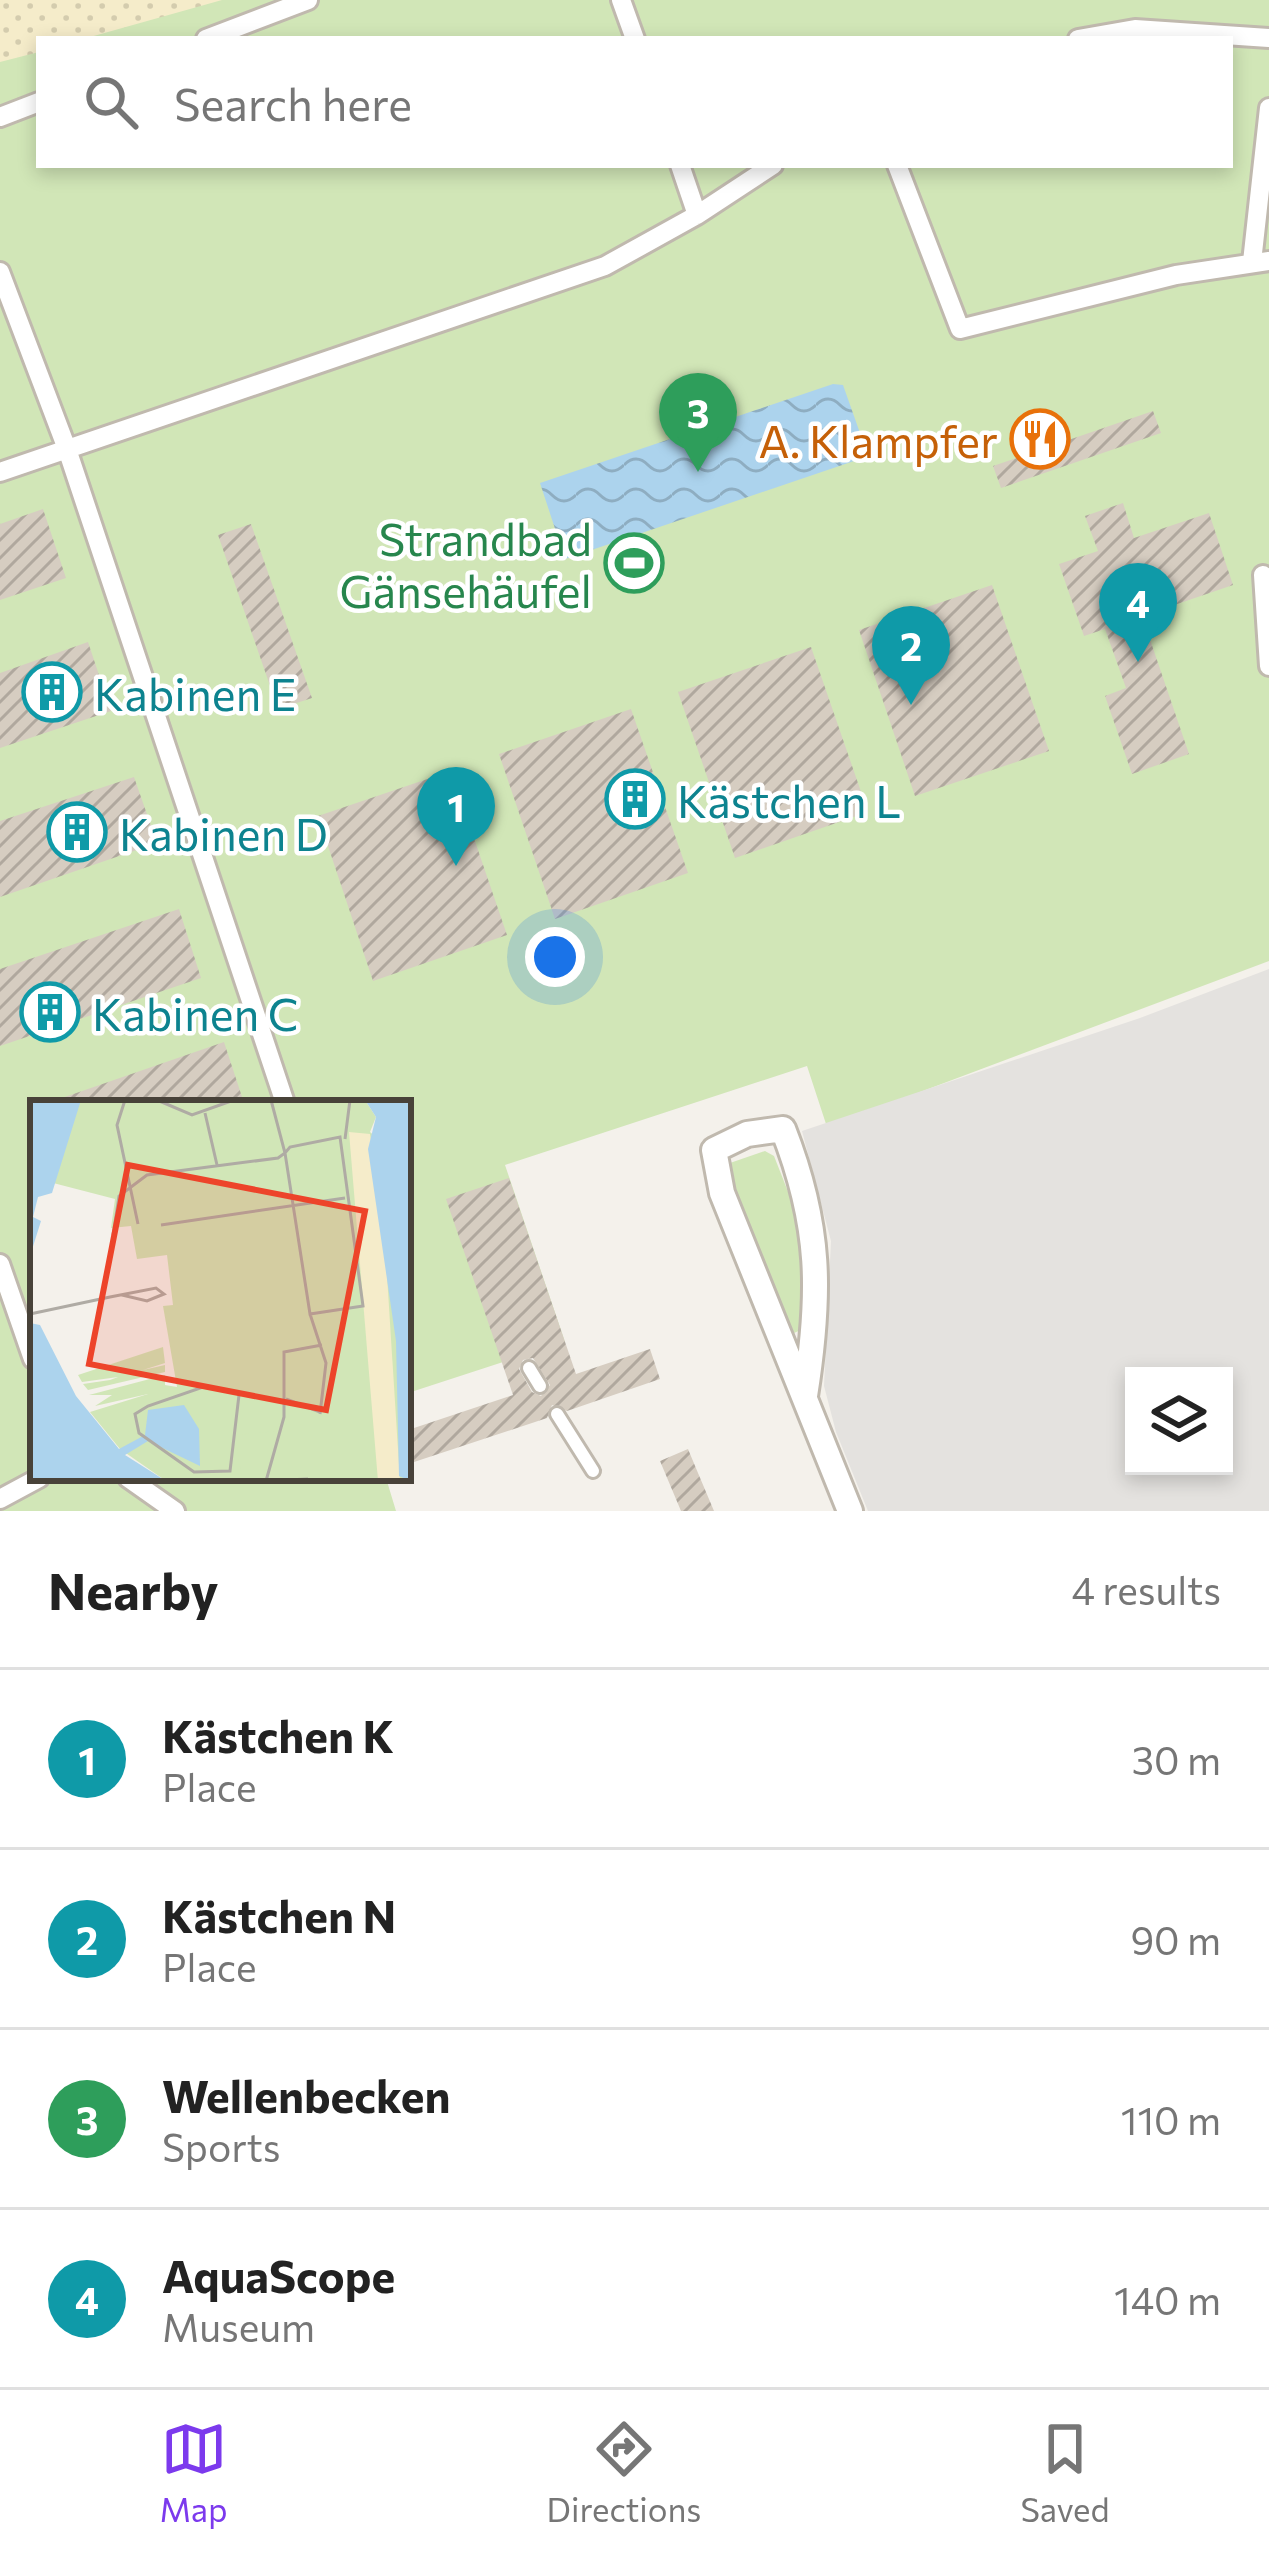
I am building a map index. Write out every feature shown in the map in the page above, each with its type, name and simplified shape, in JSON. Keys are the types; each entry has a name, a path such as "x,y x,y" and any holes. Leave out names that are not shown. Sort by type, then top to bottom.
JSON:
{"street":[{"path":"214,36 308,0"},
{"path":"621,0 634,36"},
{"path":"1095,36 1135,29 1269,38"},
{"path":"0,117 36,103"},
{"path":"898,168 960,329 1176,275 1260,262 1269,108"},
{"path":"681,168 697,215"},
{"path":"0,472 604,266 697,215 768,168"},
{"path":"0,272 67,449 284,1100"},
{"path":"1263,575 1269,666"},
{"path":"805,1396 818,1312 815,1229 783,1129 747,1134 714,1150 722,1193 850,1511"},
{"path":"0,1264 30,1350"},
{"path":"0,1499 33,1481"},
{"path":"132,1481 175,1511"}],"lane":[{"path":"529,1369 540,1386"},
{"path":"557,1414 592,1471"}],"green space":[{"name":"Strandbad Gänsehäufel","path":"0,0 1269,0 1269,961 827,1127 807,1066 505,1165 565,1342 411,1392 411,1100 30,1100 30,1481 387,1481 396,1511 0,1511"},
{"path":"765,1151 774,1156 805,1235 803,1329 794,1333 729,1182 730,1163"}],"sand":[{"path":"0,0 222,0 94,36 36,36 36,53 0,62"}],"shaded area":[{"path":"1269,969 1269,1511 868,1511 836,1432 824,1386 831,1241 802,1131 1140,1018"}],"water":[{"path":"833,384 843,385 866,450 857,460 565,559 540,483"}],"building":[{"path":"1153,411 1161,433 1001,488 993,466"},
{"path":"1123,503 1134,538 1209,513 1233,585 1142,616 1189,754 1132,774 1105,696 1126,688 1105,629 1084,636 1059,564 1098,551 1085,516"},
{"path":"43,509 66,578 0,600 0,524"},
{"path":"251,524 312,698 278,709 218,535"},
{"path":"992,585 1049,751 915,796 859,630"},
{"name":"Kabinen E","path":"88,642 111,711 0,748 0,673"},
{"path":"811,647 868,812 735,858 678,692"},
{"path":"631,709 688,873 555,919 499,754"},
{"path":"451,771 507,935 373,981 318,816"},
{"name":"Kabinen D","path":"134,777 157,843 0,897 0,821"},
{"name":"Kabinen C","path":"179,909 201,978 0,1046 0,969"},
{"path":"224,1042 243,1100 59,1100"},
{"path":"509,1178 576,1374 650,1349 660,1379 567,1411 552,1405 547,1418 411,1463 411,1429 513,1395 446,1199","holes":["533,1358 550,1385 541,1396 532,1392 519,1369 523,1360"]},
{"path":"688,1449 714,1511 681,1511 660,1461"}],"place":[{"name":"A. Klampfer","path":"1040,439"},
{"name":"Wellenbecken","path":"698,472"},
{"name":"Strandbad Gänsehäufel","path":"634,563"},
{"name":"AquaScope","path":"1138,662"},
{"name":"Kabinen E","path":"52,692"},
{"name":"Kästchen N","path":"911,705"},
{"name":"Kästchen L","path":"635,799"},
{"name":"Kabinen D","path":"77,832"},
{"name":"Kästchen K","path":"456,866"},
{"name":"Kabinen C","path":"50,1012"}]}
